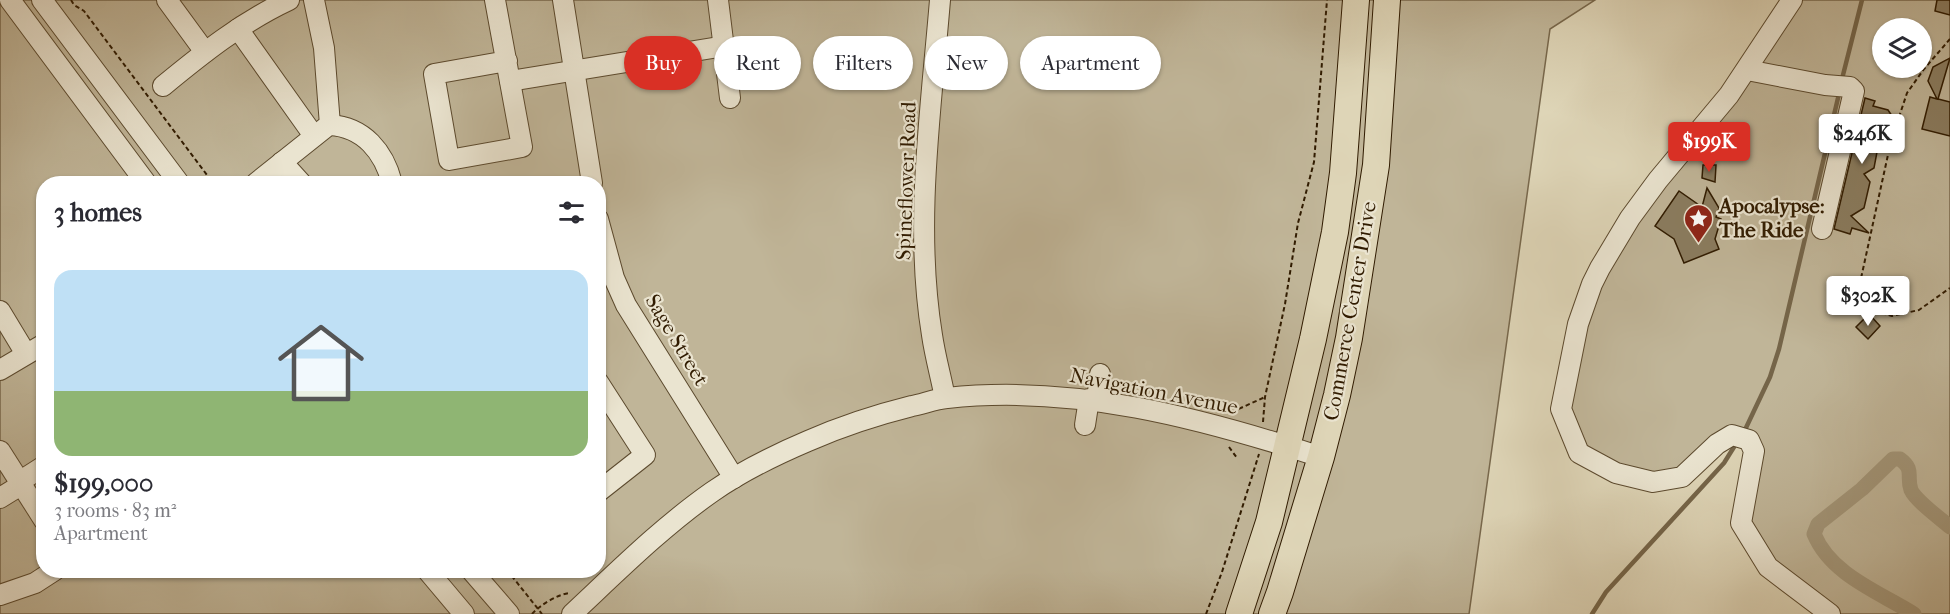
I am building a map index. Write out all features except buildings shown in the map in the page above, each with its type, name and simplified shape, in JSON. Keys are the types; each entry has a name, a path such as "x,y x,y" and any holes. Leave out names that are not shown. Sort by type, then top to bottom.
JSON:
{"main road":[{"name":"Commerce Center Drive","path":"1239,614 1269,522 1335,232 1343,174 1356,0"},
{"name":"Commerce Center Drive","path":"1272,614 1322,457 1348,338 1374,176 1388,0"}],"street":[{"path":"10,0 141,176"},
{"path":"166,0 205,52"},
{"path":"163,86 238,28 289,0"},
{"path":"314,0 325,59 322,131"},
{"path":"495,0 507,62 522,147 449,160 434,74 507,62"},
{"path":"563,0 591,176"},
{"path":"718,0 723,36"},
{"name":"Spineflower Road","path":"940,0 925,198 926,272 932,335 945,398"},
{"path":"1792,0 1747,70 1630,218 1600,268 1588,293 1578,324 1561,409 1579,453 1617,472 1653,482 1682,477 1718,444 1732,435 1749,440 1754,451 1741,523 1768,567 1830,614"},
{"path":"49,2 174,176"},
{"path":"238,28 322,131"},
{"path":"510,81 714,48"},
{"path":"1747,70 1825,86 1850,87 1854,91 1822,228"},
{"path":"729,90 730,98"},
{"path":"265,176 322,131 343,126 365,137 388,167 390,176"},
{"path":"282,162 294,176"},
{"name":"Sage Street","path":"606,248 614,278 626,305 734,478"},
{"path":"0,311 26,354"},
{"path":"0,370 36,348"},
{"path":"1085,425 1100,374"},
{"path":"606,394 645,455 606,486"},
{"name":"Navigation Avenue","path":"572,614 687,510 734,478 760,463 841,426 945,398 1020,394 1093,400 1169,414 1252,435 1322,457"},
{"path":"0,451 36,508"},
{"path":"0,498 36,472"},
{"path":"0,595 43,578"},
{"path":"434,578 464,614"},
{"path":"478,578 509,614"}],"path":[{"path":"70,0 84,11 208,176"},
{"path":"1264,417 1265,397 1285,304 1302,201 1314,162 1327,0"},
{"path":"1950,39 1907,93 1891,141 1858,292 1865,305 1877,312 1892,316 1919,310 1950,288"},
{"path":"1242,409 1265,397"},
{"path":"1206,614 1258,460"},
{"path":"513,578 542,614"},
{"path":"532,614 537,608 565,593"}],"shaded area":[{"path":"0,0 1595,0 1550,29 1469,614 0,614"},
{"path":"1791,0 1950,0 1950,614 1830,614 1768,567 1741,523 1754,451 1732,435 1697,462 1653,482 1579,453 1561,409 1578,324 1630,218"}],"waterway":[{"path":"1843,75 1862,0"},
{"path":"1744,432 1770,377 1779,349 1838,98"},
{"path":"1592,614 1606,592 1724,463 1734,447"},
{"path":"1914,614 1857,581 1832,561 1814,534 1818,524 1862,489 1893,459 1900,459 1909,470 1911,490 1923,504 1950,527"}],"place":[{"name":"Apocalypse: The Ride","path":"1698,244"}]}
